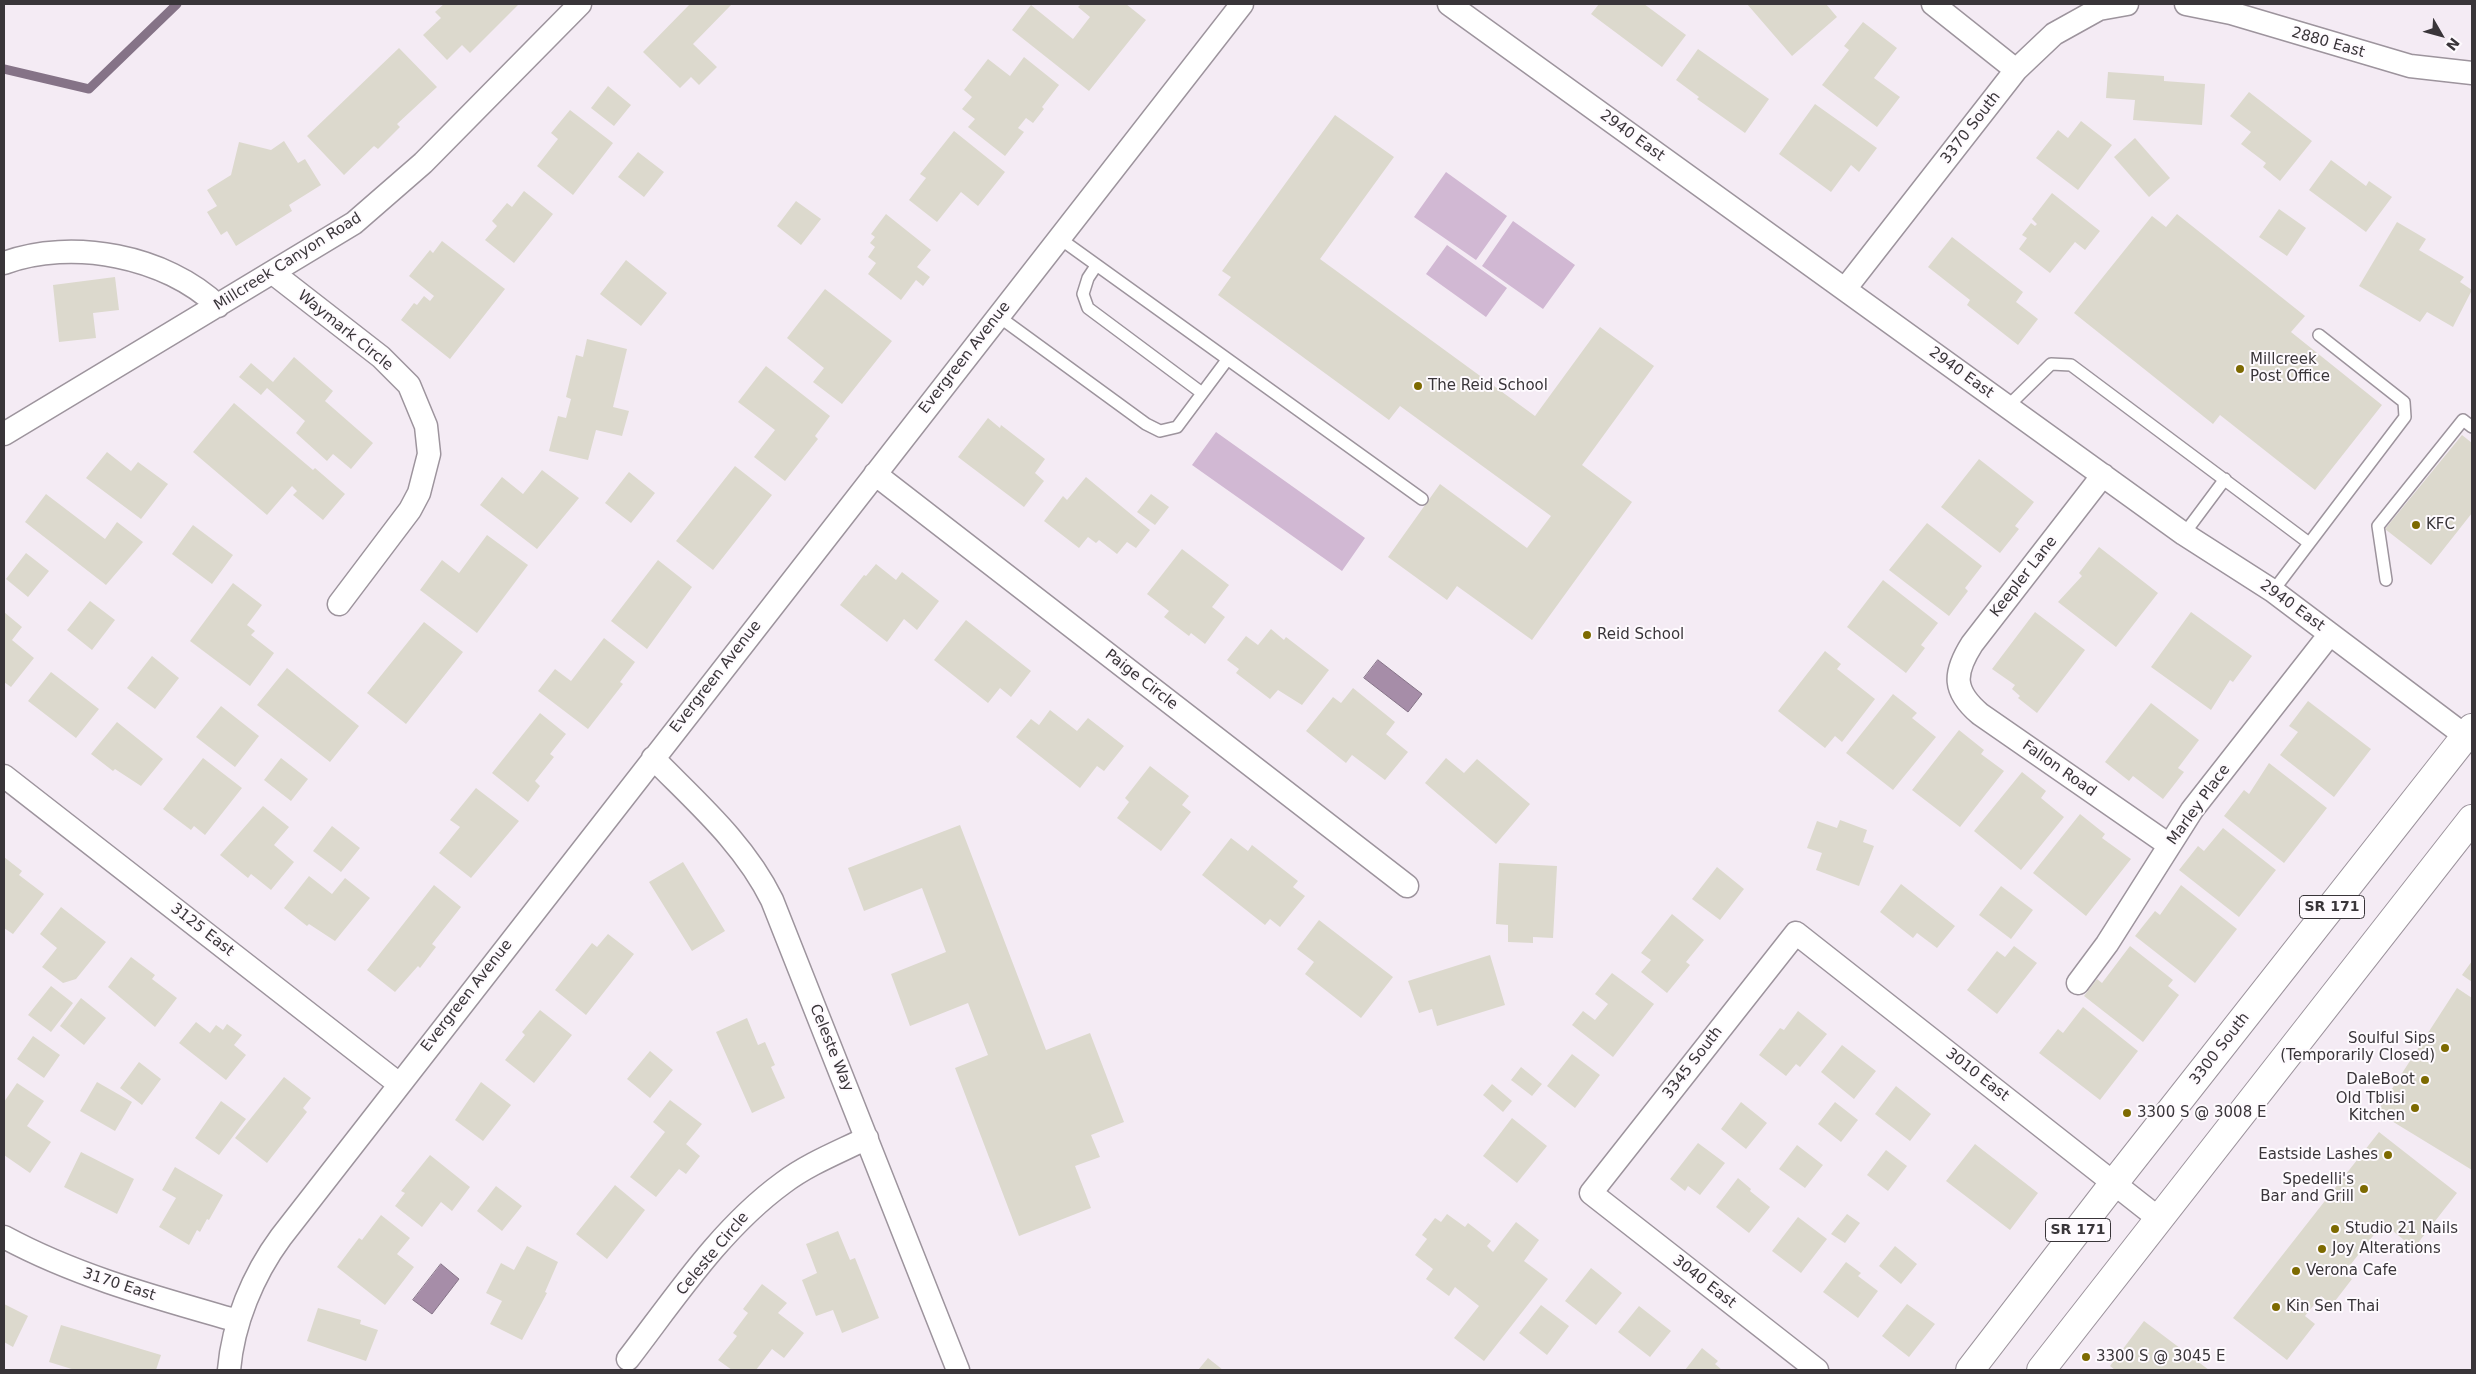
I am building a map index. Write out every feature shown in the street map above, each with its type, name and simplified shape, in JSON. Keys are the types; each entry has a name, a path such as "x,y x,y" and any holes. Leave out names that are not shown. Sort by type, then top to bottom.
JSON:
{"main road":[{"name":"3300 South","path":"1970,1370 2114,1183 2470,735"},
{"path":"2041,1370 2472,819"}],"street":[{"name":"Millcreek Canyon Road","path":"4,434 273,273 354,222 423,163 580,4"},
{"name":"Evergreen Avenue","path":"229,1370 238,1321 255,1280 273,1248 1242,4"},
{"name":"2940 East","path":"1449,4 2184,534 2273,590 2330,634 2470,735"},
{"path":"1933,4 2016,70"},
{"name":"3370 South","path":"1845,289 2016,70 2054,34 2099,10 2127,4"},
{"name":"2880 East","path":"2186,4 2231,13 2410,66 2472,74"},
{"path":"4,263 47,254 87,252 130,259 174,274 201,290 218,306"},
{"name":"Waymark Circle","path":"273,273 381,357 409,385 426,426 428,454 419,493 410,510 339,604"},
{"name":"Paige Circle","path":"875,474 1407,886"},
{"name":"Keepler Lane","path":"1958,685 1961,664 1972,644 2103,475"},
{"name":"Marley Place","path":"2078,982 2107,944 2192,810 2330,634"},
{"name":"Fallon Road","path":"1958,685 1967,701 1980,714 2169,845"},
{"name":"Celeste Way","path":"653,758 725,831 760,875 772,900 958,1370"},
{"name":"3125 East","path":"4,776 399,1084"},
{"name":"3010 East","path":"1796,933 2158,1218"},
{"name":"3345 South","path":"1591,1193 1796,933"},
{"name":"Celeste Circle","path":"628,1359 715,1247 760,1201 784,1182 809,1166 867,1138"},
{"name":"3040 East","path":"1591,1193 1818,1370"},
{"name":"3170 East","path":"4,1237 52,1260 124,1288 238,1321"}],"lane":[{"path":"1058,238 1422,499"},
{"path":"1096,266 1088,278 1083,294 1088,308 1202,393"},
{"path":"998,316 1146,424 1160,431 1176,427 1227,360"},
{"path":"2273,590 2405,417 2404,402 2319,335"},
{"path":"2008,406 2051,364 2071,365 2310,543"},
{"path":"2386,580 2378,526 2464,420 2472,427"},
{"path":"2184,534 2226,479"}],"shaded area":[{"path":"1446,172 1507,216 1476,260 1414,217"},
{"path":"1513,221 1575,265 1543,309 1482,266"},
{"path":"1447,245 1507,288 1486,317 1426,274"},
{"path":"1216,432 1365,538 1342,571 1192,465"},
{"path":"1378,660 1422,694 1408,712 1364,678"},
{"path":"441,1264 459,1279 432,1314 413,1300"}],"building":[{"path":"444,4 519,4 470,53 462,45 447,60 423,35 441,18 435,12"},
{"path":"690,4 732,4 693,44 717,67 699,85 691,77 680,88 643,52"},
{"path":"1081,4 1126,4 1146,20 1089,91 1012,30 1031,5 1073,39 1090,17 1078,7"},
{"path":"1599,4 1644,4 1686,35 1662,67 1591,14"},
{"path":"1747,4 1826,4 1837,17 1792,56"},
{"path":"1863,22 1897,48 1874,78 1900,97 1877,127 1822,85 1849,50 1844,46"},
{"path":"399,48 437,87 397,124 400,127 378,149 374,146 344,175 307,136"},
{"path":"1698,49 1769,99 1745,133 1697,99 1699,97 1676,80"},
{"path":"1024,57 1059,85 1042,107 1044,109 1033,123 1026,118 1018,128 1024,132 1005,156 968,127 975,119 962,109 972,97 964,90 988,59 1010,76"},
{"path":"2108,72 2164,76 2164,81 2205,84 2202,125 2133,120 2135,100 2106,98"},
{"path":"608,86 631,105 614,126 591,108"},
{"path":"2249,92 2312,141 2280,181 2263,167 2266,163 2241,144 2251,132 2230,116"},
{"path":"1815,104 1877,148 1859,172 1851,165 1831,192 1779,154"},
{"path":"570,110 613,143 573,195 537,166 558,139 551,133"},
{"name":"The Reid School","path":"1335,115 1394,157 1320,259 1535,416 1600,327 1654,366 1582,465 1632,502 1532,640 1457,586 1447,600 1388,557 1440,484 1527,548 1551,516 1400,406 1389,420 1218,295 1231,277 1222,271"},
{"path":"2081,121 2112,145 2078,190 2036,158 2058,130 2068,138"},
{"path":"954,131 1005,172 978,206 961,192 937,222 909,200 926,178 920,174"},
{"path":"2135,138 2170,178 2149,197 2114,157"},
{"path":"284,141 298,163 305,159 321,185 289,205 292,211 236,246 227,231 221,235 207,212 217,206 207,190 231,175 239,142 271,150"},
{"path":"638,152 664,172 644,197 618,177"},
{"path":"2331,160 2366,186 2369,181 2392,197 2366,232 2309,190"},
{"path":"524,191 553,214 514,263 485,240 497,226 492,221 507,203 512,207"},
{"path":"2052,193 2100,231 2085,250 2075,242 2050,273 2019,249 2027,238 2022,235 2031,223 2035,226 2037,224 2032,219"},
{"path":"796,201 821,219 801,245 777,226"},
{"path":"2279,209 2306,228 2287,256 2259,237"},
{"path":"886,214 931,250 917,267 930,277 923,286 916,280 901,300 868,274 876,263 868,257 875,247 870,243 875,237 871,234"},
{"name":"Millcreek Post Office","path":"2177,214 2305,316 2291,332 2382,405 2315,490 2220,415 2213,424 2074,313 2152,216 2166,227"},
{"path":"2397,222 2426,239 2419,250 2464,277 2460,282 2472,290 2453,327 2427,312 2420,322 2359,286"},
{"path":"1952,237 2023,292 2016,302 2038,319 2018,345 1967,305 1970,300 1928,267"},
{"path":"442,241 505,289 450,359 401,320 414,303 417,305 424,296 430,301 434,296 409,276 430,250 433,253"},
{"path":"626,260 667,293 641,326 600,294"},
{"path":"115,277 119,310 93,313 96,338 59,342 53,285"},
{"path":"825,289 892,341 842,404 813,382 824,368 787,338"},
{"path":"587,339 627,349 613,407 629,411 622,436 596,430 588,460 549,451 558,416 566,418 571,399 566,397 576,355 583,357"},
{"path":"294,357 333,391 325,401 373,443 351,469 333,454 327,461 296,433 305,421 267,388 261,395 239,377 251,363 273,382"},
{"path":"766,366 830,416 815,436 818,439 785,481 754,457 775,430 738,402"},
{"path":"234,403 313,470 315,468 345,494 323,520 293,495 297,491 292,486 267,515 193,452"},
{"path":"988,418 1000,428 1001,425 1045,459 1035,473 1044,481 1024,507 958,457"},
{"path":"2462,435 2472,443 2472,513 2431,565 2385,529"},
{"path":"107,452 131,471 138,462 168,484 141,519 86,478"},
{"path":"1979,459 2034,502 2015,526 2019,529 2000,553 1941,507"},
{"path":"735,466 772,495 713,570 676,541"},
{"path":"542,470 579,498 537,549 480,505 502,477 523,494"},
{"path":"629,472 655,493 631,523 605,503"},
{"path":"1086,477 1150,530 1136,548 1127,542 1117,554 1099,540 1096,543 1088,537 1079,548 1044,521 1063,496 1067,500"},
{"path":"46,494 105,539 117,522 143,542 106,585 25,522"},
{"path":"1151,494 1169,507 1155,525 1137,512"},
{"path":"1927,523 1982,566 1965,588 1968,591 1949,616 1889,570"},
{"path":"193,525 233,555 212,584 172,554"},
{"path":"487,535 528,565 477,633 420,590 442,560 459,573"},
{"path":"2099,547 2158,593 2116,647 2058,602 2082,576 2079,573"},
{"path":"1182,549 1229,585 1212,607 1225,617 1205,644 1191,633 1189,636 1164,617 1169,611 1147,594"},
{"path":"26,553 49,571 28,597 6,579"},
{"path":"658,560 692,587 647,649 611,621"},
{"path":"876,564 896,580 902,572 939,601 917,630 904,619 887,642 840,605 864,575 866,576"},
{"path":"1883,580 1938,623 1921,645 1925,648 1906,673 1847,627"},
{"path":"233,583 262,605 247,625 255,631 251,635 274,653 250,686 190,641"},
{"path":"90,601 115,620 92,650 67,630"},
{"path":"4,612 22,627 12,640 34,658 11,687 4,682"},
{"path":"2035,612 2085,650 2037,713 2018,698 2020,696 2012,689 2015,685 1992,669"},
{"path":"2191,612 2252,656 2233,682 2230,680 2211,710 2151,667"},
{"path":"966,620 1031,671 1011,697 1000,688 988,703 934,660"},
{"path":"424,622 463,652 406,724 367,693"},
{"path":"1271,629 1284,640 1286,637 1329,670 1302,705 1278,690 1270,699 1236,673 1239,669 1227,660 1246,636 1258,645"},
{"path":"604,638 635,662 620,682 623,684 588,729 538,691 555,669 571,681"},
{"path":"1825,651 1841,664 1837,669 1875,699 1842,742 1835,736 1825,748 1778,711"},
{"path":"152,656 179,678 155,709 127,688"},
{"path":"287,668 359,726 330,762 257,705"},
{"path":"51,672 99,709 76,738 28,701"},
{"path":"1353,688 1395,722 1386,734 1408,752 1385,780 1352,755 1346,763 1306,731 1333,697 1341,703"},
{"path":"1893,694 1917,713 1912,718 1936,737 1893,790 1846,753"},
{"path":"2308,701 2371,749 2334,797 2280,755 2298,732 2289,726"},
{"path":"2151,703 2199,740 2178,768 2184,772 2163,799 2133,776 2129,781 2105,762"},
{"path":"221,706 259,736 235,767 196,737"},
{"path":"1050,710 1077,731 1088,718 1124,746 1104,771 1097,766 1080,788 1016,737 1031,719 1039,725"},
{"path":"540,713 566,734 550,754 554,757 535,781 540,786 528,802 492,773"},
{"path":"117,722 163,759 141,786 115,769 113,771 91,754"},
{"path":"1959,730 1984,750 1981,754 2004,771 1960,827 1912,790"},
{"path":"203,758 242,788 205,835 194,826 191,830 163,809"},
{"path":"281,758 308,779 291,801 264,780"},
{"path":"1446,758 1464,773 1477,759 1530,804 1496,844 1425,783"},
{"path":"2269,763 2327,808 2284,863 2224,816 2244,790 2249,794"},
{"path":"1150,766 1189,796 1182,805 1191,812 1161,851 1117,818 1129,802 1125,798"},
{"path":"2022,772 2046,791 2041,798 2064,817 2021,870 1974,831"},
{"path":"476,788 519,821 471,878 439,853 460,827 450,820"},
{"path":"263,806 289,827 274,845 294,862 271,890 251,874 248,878 220,855"},
{"path":"2080,814 2105,834 2102,838 2131,859 2086,916 2033,873"},
{"path":"1840,820 1867,830 1863,842 1874,846 1859,886 1816,870 1822,853 1807,848 1817,821 1837,828"},
{"path":"960,825 1046,1050 1090,1033 1124,1122 1091,1135 1100,1157 1075,1166 1091,1208 1019,1236 955,1068 988,1055 968,1003 910,1026 891,974 946,952 922,888 864,911 848,868"},
{"path":"332,826 360,848 341,872 313,851"},
{"path":"2223,828 2276,870 2239,917 2179,870 2198,846 2204,851"},
{"path":"1231,838 1248,851 1252,845 1298,881 1293,887 1305,896 1280,927 1270,919 1265,925 1202,875"},
{"path":"4,857 22,871 19,875 44,894 13,934 4,928"},
{"path":"683,862 725,931 692,951 649,882"},
{"path":"1499,863 1557,866 1553,938 1533,937 1533,943 1508,942 1508,925 1496,924"},
{"path":"1717,867 1744,889 1720,920 1692,899"},
{"path":"309,876 332,894 345,878 370,898 335,941 309,924 307,926 284,908"},
{"path":"1901,884 1955,926 1937,948 1917,933 1913,938 1880,912"},
{"path":"434,885 461,907 432,944 436,947 420,968 418,966 395,992 367,970"},
{"path":"2181,885 2237,929 2195,983 2135,936 2155,911 2160,915"},
{"path":"2001,886 2033,910 2011,939 1979,915"},
{"path":"61,907 106,942 76,979 63,983 42,967 57,948 40,934"},
{"path":"1672,914 1704,940 1686,962 1690,965 1667,993 1641,972 1651,960 1641,953"},
{"path":"1319,920 1393,977 1361,1018 1305,974 1314,962 1297,949"},
{"path":"608,934 634,954 586,1015 555,990 592,943 597,947"},
{"path":"2014,946 2037,963 1997,1014 1967,990 1997,951 2005,957"},
{"path":"2130,946 2173,980 2168,986 2179,995 2143,1042 2084,996 2097,979 2102,983"},
{"path":"1490,955 1505,1005 1437,1026 1432,1009 1419,1013 1408,981"},
{"path":"131,957 155,975 152,979 177,998 155,1027 108,987"},
{"path":"2472,961 2472,982 2462,975"},
{"path":"1612,973 1654,1004 1613,1057 1572,1025 1583,1011 1595,1020 1608,1004 1595,994"},
{"path":"51,986 73,1003 51,1032 28,1015"},
{"path":"2457,988 2472,998 2472,1170 2377,1112"},
{"path":"81,998 106,1018 84,1045 60,1026"},
{"path":"2083,1007 2138,1051 2100,1100 2039,1053 2058,1029 2063,1033"},
{"path":"540,1010 572,1035 534,1083 505,1060 525,1035 522,1032"},
{"path":"1798,1011 1827,1034 1800,1067 1796,1064 1786,1076 1759,1055 1780,1028 1784,1030"},
{"path":"747,1018 758,1045 765,1042 775,1065 771,1067 785,1098 752,1113 716,1032"},
{"path":"196,1022 210,1033 216,1025 223,1030 227,1024 242,1035 234,1045 246,1055 226,1080 179,1043"},
{"path":"33,1036 60,1055 44,1078 17,1059"},
{"path":"1842,1045 1876,1071 1854,1099 1821,1072"},
{"path":"650,1051 673,1070 650,1098 627,1079"},
{"path":"1572,1054 1600,1075 1575,1108 1547,1086"},
{"path":"139,1062 161,1079 142,1105 120,1088"},
{"path":"1521,1067 1542,1084 1532,1096 1511,1080"},
{"path":"284,1077 311,1098 303,1108 307,1112 267,1163 235,1138"},
{"path":"97,1082 132,1102 115,1131 80,1111"},
{"path":"481,1082 511,1105 483,1141 455,1120"},
{"path":"17,1083 44,1101 27,1126 51,1142 30,1173 4,1155 4,1102"},
{"path":"1492,1084 1512,1101 1503,1112 1483,1095"},
{"path":"1896,1086 1931,1114 1910,1141 1875,1114"},
{"path":"670,1100 702,1124 686,1144 700,1156 686,1174 679,1169 656,1197 630,1177 665,1132 653,1122"},
{"path":"221,1101 246,1119 219,1155 195,1138"},
{"path":"1741,1102 1767,1123 1746,1149 1721,1129"},
{"path":"1835,1102 1858,1120 1841,1142 1818,1124"},
{"path":"1512,1118 1547,1146 1517,1183 1483,1156"},
{"path":"2379,1132 2457,1193 2414,1248 2383,1223 2344,1273 2352,1279 2332,1305 2321,1296 2305,1316 2315,1324 2287,1360 2233,1318"},
{"path":"1698,1143 1725,1163 1700,1195 1688,1186 1685,1191 1670,1179"},
{"path":"1975,1144 2038,1193 2010,1230 1946,1181"},
{"path":"1797,1145 1823,1165 1805,1188 1779,1169"},
{"path":"1886,1150 1907,1166 1888,1191 1867,1175"},
{"path":"81,1152 134,1179 117,1214 64,1187"},
{"path":"430,1155 470,1187 452,1211 441,1202 422,1227 395,1206 405,1193 401,1191"},
{"path":"175,1167 223,1195 209,1220 207,1219 200,1232 197,1230 189,1245 159,1227 176,1198 162,1190"},
{"path":"1738,1178 1751,1189 1750,1191 1770,1207 1749,1233 1716,1207"},
{"path":"615,1185 645,1210 607,1259 576,1234"},
{"path":"496,1186 522,1206 502,1231 477,1211"},
{"path":"1447,1214 1465,1227 1468,1223 1491,1241 1487,1246 1493,1252 1516,1222 1539,1240 1524,1261 1548,1279 1484,1361 1454,1338 1479,1306 1455,1287 1449,1296 1426,1279 1433,1269 1415,1255 1427,1239 1422,1235 1435,1218 1441,1222"},
{"path":"1847,1214 1860,1223 1845,1243 1831,1234"},
{"path":"381,1215 410,1238 397,1254 414,1267 385,1305 337,1267 359,1238 362,1240"},
{"path":"1798,1217 1827,1239 1801,1273 1772,1251"},
{"path":"838,1231 850,1260 855,1258 879,1318 842,1333 833,1310 816,1316 802,1280 817,1273 806,1244"},
{"path":"527,1246 558,1262 545,1292 547,1293 522,1340 490,1324 502,1301 486,1293 501,1263 514,1270"},
{"path":"1895,1246 1917,1264 1901,1284 1879,1266"},
{"path":"1846,1262 1861,1273 1858,1276 1878,1291 1858,1318 1823,1292"},
{"path":"1591,1268 1622,1293 1596,1325 1565,1301"},
{"path":"762,1284 787,1303 778,1313 804,1333 784,1358 772,1349 756,1370 732,1370 718,1360 737,1336 733,1333 748,1313 743,1309"},
{"path":"4,1304 28,1316 13,1347 4,1342"},
{"path":"1907,1304 1935,1324 1909,1357 1882,1336"},
{"path":"1541,1305 1569,1326 1547,1355 1519,1333"},
{"path":"1639,1306 1671,1331 1650,1357 1618,1332"},
{"path":"318,1308 361,1320 360,1324 378,1330 366,1361 307,1341"},
{"path":"2144,1321 2209,1370 2115,1370 2110,1366"},
{"path":"61,1325 161,1355 156,1370 75,1370 49,1362"},
{"path":"1702,1348 1718,1361 1715,1364 1722,1370 1685,1370"},
{"path":"1208,1358 1223,1370 1198,1370"}],"waterway":[{"path":"4,69 89,89 177,4"}],"place":[{"name":"Millcreek Post Office","path":"2240,369"},
{"name":"The Reid School","path":"1418,386"},
{"name":"KFC","path":"2416,525"},
{"name":"Reid School","path":"1587,635"},
{"name":"Soulful Sips (Temporarily Closed)","path":"2445,1048"},
{"name":"DaleBoot","path":"2425,1080"},
{"name":"Old Tblisi Kitchen","path":"2415,1108"},
{"name":"3300 S @ 3008 E","path":"2127,1113"},
{"name":"Eastside Lashes","path":"2388,1155"},
{"name":"Spedelli's Bar and Grill","path":"2364,1189"},
{"name":"Studio 21 Nails","path":"2335,1229"},
{"name":"Joy Alterations","path":"2322,1249"},
{"name":"Verona Cafe","path":"2296,1271"},
{"name":"Kin Sen Thai","path":"2276,1307"},
{"name":"3300 S @ 3045 E","path":"2086,1357"}]}
